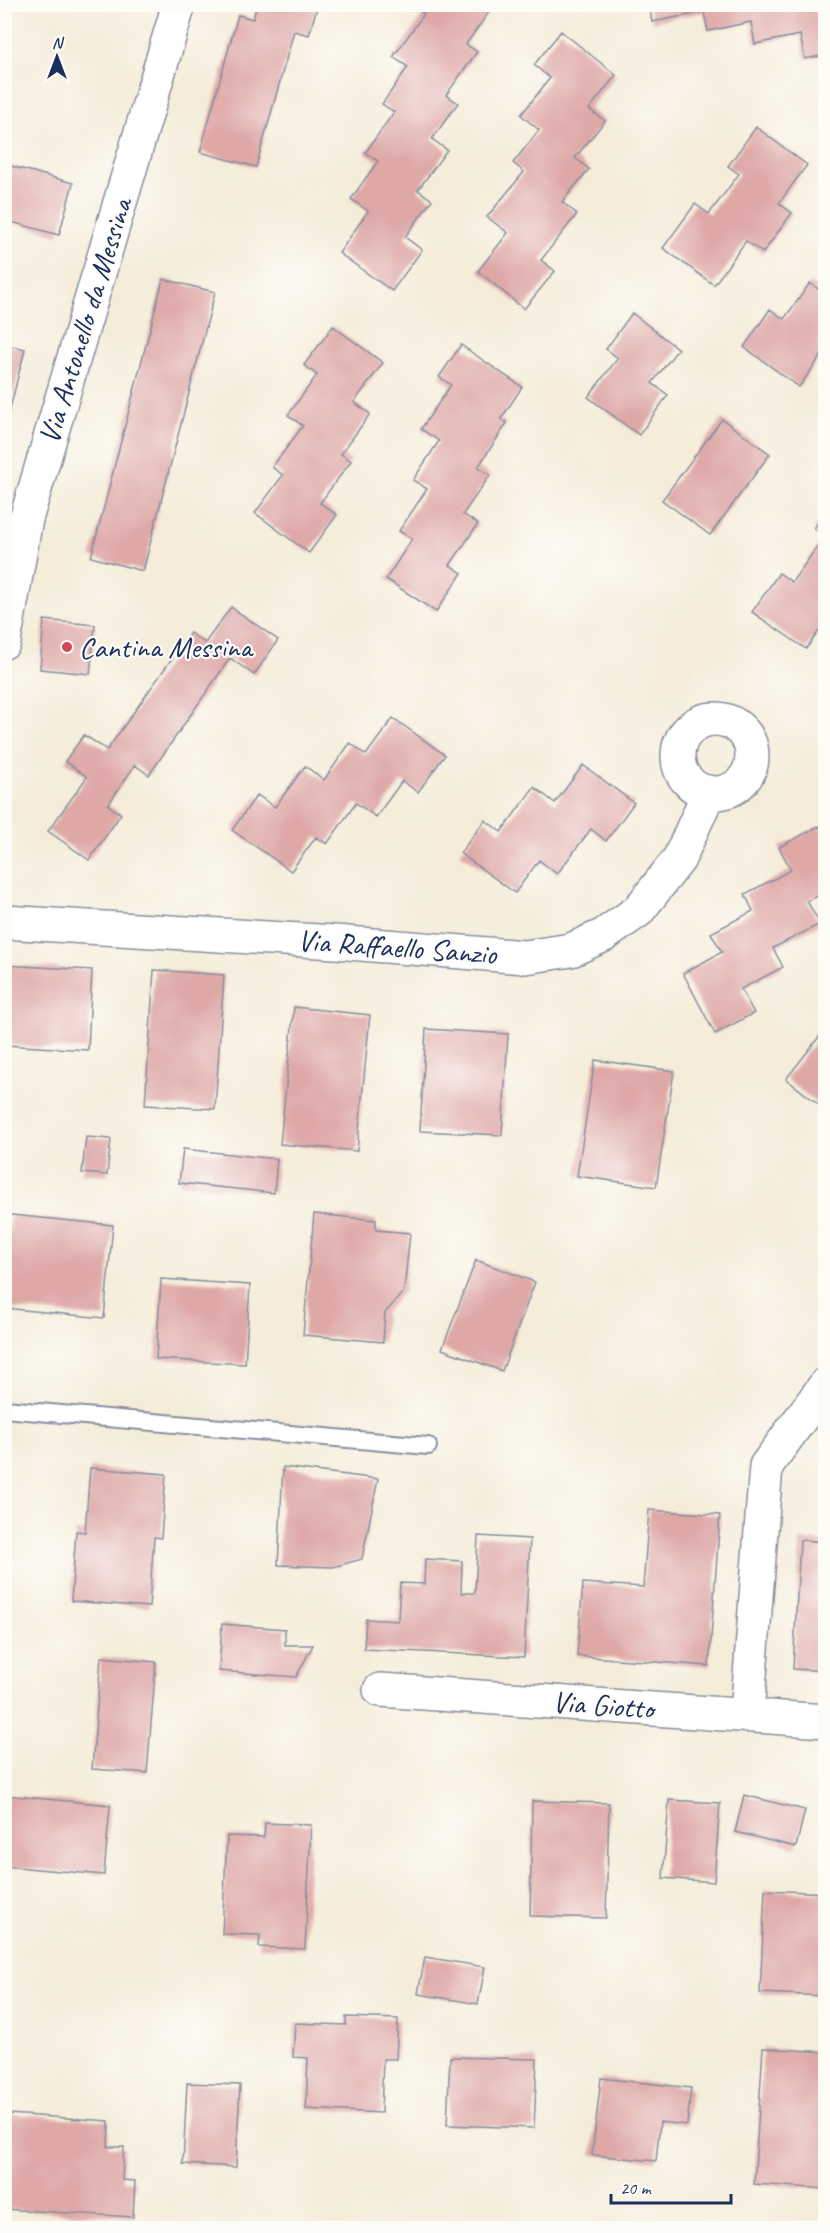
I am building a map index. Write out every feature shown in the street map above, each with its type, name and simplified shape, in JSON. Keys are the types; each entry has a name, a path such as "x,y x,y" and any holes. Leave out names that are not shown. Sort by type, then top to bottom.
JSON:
{"street":[{"name":"Via Antonello da Messina","path":"4,642 26,519 179,4"},
{"name":"Via Raffaello Sanzio","path":"4,921 335,942 525,957 571,950 604,935 638,911 679,859 709,792"},
{"path":"747,1715 766,1466 825,1384"},
{"name":"Via Giotto","path":"380,1690 825,1721"}],"lane":[{"path":"4,1409 428,1446"}],"building":[{"path":"257,4 318,4 309,35 294,31 256,167 200,152 238,15 253,19"},
{"path":"410,4 487,4 492,8 466,44 477,52 446,95 458,103 432,139 447,150 418,190 432,200 405,237 422,250 392,291 339,253 368,211 351,199 378,161 365,153 394,112 382,104 408,67 393,57 424,14"},
{"path":"649,4 826,4 826,55 805,59 800,35 755,44 751,22 708,31 704,12 652,22"},
{"path":"561,31 616,75 589,109 605,121 575,158 589,169 562,202 577,214 541,260 555,271 524,309 478,271 508,233 487,217 524,172 513,163 539,130 521,115 550,78 534,65"},
{"path":"756,127 807,165 779,203 792,213 763,253 746,241 714,285 663,248 695,204 709,214 739,174 728,166"},
{"path":"4,164 73,183 59,235 4,220"},
{"path":"163,279 215,292 143,571 91,557"},
{"path":"810,283 821,291 826,285 826,349 799,387 744,347 770,309 784,319"},
{"path":"632,313 678,349 652,383 668,395 639,435 588,397 618,358 606,349"},
{"path":"333,326 383,363 354,402 370,414 341,454 351,461 320,503 337,515 309,553 255,513 283,475 272,467 303,426 288,415 317,375 304,365"},
{"path":"4,344 25,349 5,429 4,429"},
{"path":"461,345 522,387 501,419 507,423 478,467 490,475 463,514 478,524 450,565 462,573 436,612 386,579 412,539 399,531 427,489 413,480 439,441 421,429 451,385 439,377"},
{"path":"722,419 770,454 710,535 662,500"},
{"path":"826,511 826,621 806,649 752,612 779,573 792,582 825,536 814,528"},
{"path":"231,607 278,640 254,675 230,658 149,775 135,765 108,805 121,814 89,860 48,831 87,777 65,761 84,735 107,750 190,633 205,643"},
{"name":"Cantina Messina","path":"44,620 95,625 90,674 40,669"},
{"path":"393,718 445,755 418,792 402,781 376,817 356,803 327,844 316,837 291,871 232,830 257,795 275,807 305,766 324,780 350,743 366,755"},
{"path":"583,765 634,803 606,841 591,829 557,874 539,860 515,893 460,853 485,820 501,832 534,787 555,803"},
{"path":"819,826 826,838 826,892 807,901 820,924 773,948 783,967 741,989 754,1013 715,1034 683,973 722,952 711,933 753,911 745,894 791,870 779,847"},
{"path":"4,965 92,970 88,1050 4,1045"},
{"path":"154,970 224,975 215,1109 145,1105"},
{"path":"294,1007 370,1015 357,1151 280,1144"},
{"path":"826,1028 826,1110 786,1079"},
{"path":"426,1029 508,1034 502,1135 420,1131"},
{"path":"595,1060 674,1071 656,1187 577,1176"},
{"path":"86,1137 111,1139 107,1175 82,1173"},
{"path":"183,1149 277,1159 274,1193 179,1183"},
{"path":"314,1214 376,1220 376,1230 410,1233 404,1291 385,1313 383,1342 303,1335"},
{"path":"11,1215 113,1225 104,1318 4,1308 4,1280"},
{"path":"476,1260 535,1282 502,1371 442,1349"},
{"path":"161,1279 250,1285 245,1364 156,1359"},
{"path":"283,1467 378,1479 362,1559 333,1567 278,1565"},
{"path":"90,1468 166,1474 161,1538 154,1537 149,1607 71,1601 76,1531 85,1532"},
{"path":"649,1510 720,1515 709,1666 577,1656 583,1583 643,1587"},
{"path":"478,1536 530,1539 524,1657 364,1649 366,1619 398,1621 400,1583 424,1584 425,1559 462,1561 461,1593 475,1593"},
{"path":"800,1540 826,1542 826,1671 793,1669"},
{"path":"222,1624 285,1629 285,1645 313,1645 296,1677 219,1671"},
{"path":"101,1657 156,1662 147,1773 92,1769"},
{"path":"4,1795 110,1805 104,1875 4,1866"},
{"path":"744,1795 805,1810 796,1847 735,1832"},
{"path":"669,1800 720,1803 714,1882 663,1878"},
{"path":"532,1801 609,1803 606,1918 530,1916"},
{"path":"265,1823 311,1825 305,1949 259,1947 260,1935 222,1934 227,1836 264,1837"},
{"path":"765,1890 826,1893 826,1996 760,1993"},
{"path":"425,1957 485,1967 478,2004 418,1994"},
{"path":"346,2017 398,2019 396,2059 383,2059 381,2113 306,2109 308,2058 293,2057 295,2023 346,2025"},
{"path":"763,2048 826,2052 826,2189 754,2184"},
{"path":"450,2057 537,2059 534,2128 447,2125"},
{"path":"601,2078 691,2088 687,2125 660,2122 656,2161 592,2155"},
{"path":"187,2083 240,2085 236,2167 183,2164"},
{"path":"9,2114 109,2121 108,2147 124,2147 122,2180 135,2181 133,2217 4,2209 4,2143 6,2143"}],"place":[{"name":"Cantina Messina","path":"67,647"}]}
